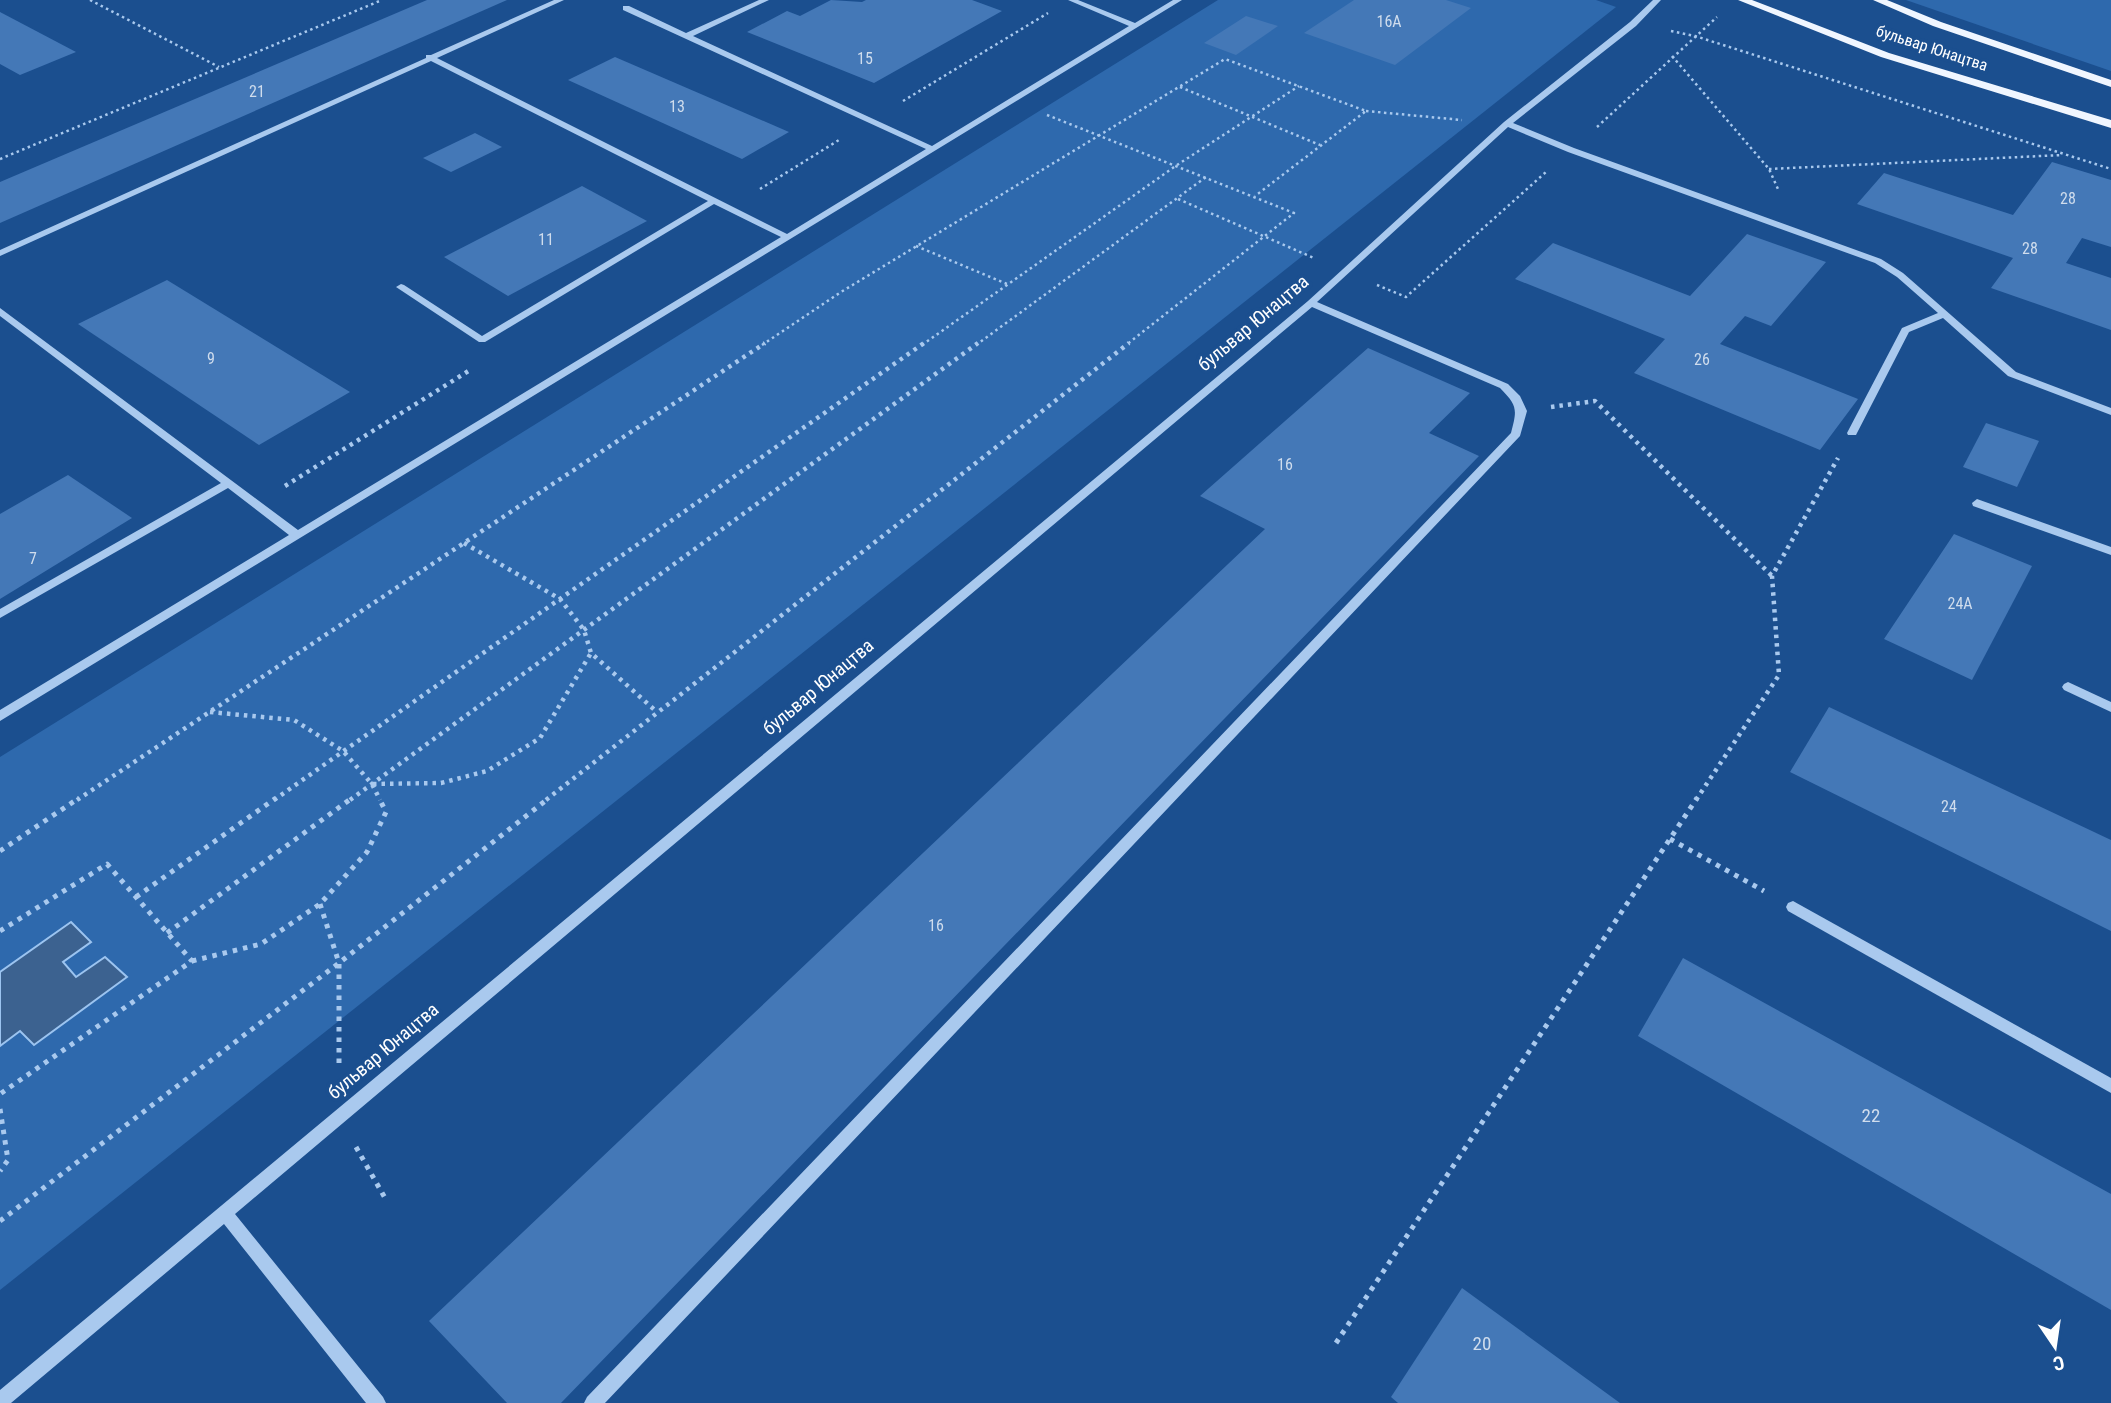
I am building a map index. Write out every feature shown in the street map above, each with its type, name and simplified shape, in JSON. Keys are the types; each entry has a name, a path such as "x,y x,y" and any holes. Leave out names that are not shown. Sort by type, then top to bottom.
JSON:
{"main road":[{"name":"бульвар Юнацтва","path":"1743,0 1885,55 2111,124"},
{"name":"бульвар Юнацтва","path":"1878,0 1937,24 2111,84"}],"street":[{"path":"0,253 560,0"},
{"path":"686,36 765,0"},
{"path":"1072,0 1135,26"},
{"path":"0,716 1178,0"},
{"name":"бульвар Юнацтва","path":"0,1401 1311,303 1507,124 1633,24 1657,0"},
{"path":"626,9 932,149"},
{"path":"429,57 787,237"},
{"path":"1507,124 1571,150 1878,261 1900,275 2012,374 2111,412"},
{"path":"401,287 482,340 713,201"},
{"path":"593,1403 1516,434 1522,411 1510,392 1487,377 1311,303"},
{"path":"0,311 297,535"},
{"path":"1852,433 1905,330 1944,314"},
{"path":"0,614 229,483"},
{"path":"1977,503 2111,551"},
{"path":"2067,687 2111,707"},
{"path":"1793,907 2111,1086"},
{"path":"224,1212 377,1403"}],"path":[{"path":"90,0 220,67"},
{"path":"0,159 382,0"},
{"path":"1177,198 1406,297 1721,15"},
{"path":"1633,24 1695,36 2111,169"},
{"path":"1672,57 1769,169 1796,232"},
{"path":"0,851 841,292 1225,59 1366,111 1507,124"},
{"path":"1179,86 1321,145"},
{"path":"136,897 1177,165 1299,86"},
{"path":"0,1221 339,962 1294,213 1099,134 1010,102"},
{"path":"1254,196 1366,111"},
{"path":"1769,169 2067,155"},
{"path":"167,933 1206,177"},
{"path":"916,246 1008,284"},
{"path":"1522,411 1595,401 1772,576"},
{"path":"1336,1343 1779,675 1772,576 1852,433"},
{"path":"464,543 561,598 584,630 591,653 657,712"},
{"path":"372,784 441,783 487,771 540,738 591,653"},
{"path":"0,1094 192,961 261,944 320,904 367,852 386,812 372,784 343,751 294,720 209,712"},
{"path":"1670,839 1793,907"},
{"path":"0,931 107,864 192,961"},
{"path":"320,904 339,962 339,1116 385,1198"},
{"path":"0,1109 8,1160 0,1171"}],"shaded area":[{"path":"1218,0 1596,0 1616,7 0,1290 0,757"},
{"path":"1906,0 2111,0 2111,71"},
{"path":"71,922 91,942 63,962 76,977 105,957 127,977 34,1045 20,1031 0,1046 0,972"}],"building":[{"path":"427,0 507,0 0,223 0,182"},
{"path":"831,0 972,0 1002,11 874,83 747,32 787,11 800,16"},
{"path":"1354,0 1446,0 1471,8 1395,65 1304,33"},
{"path":"0,12 76,52 20,75 0,64"},
{"path":"1246,16 1278,26 1236,55 1204,43"},
{"path":"615,57 789,132 742,159 568,80"},
{"path":"475,133 502,147 451,172 423,158"},
{"path":"2052,162 2111,180 2111,247 2082,238 2066,263 2111,278 2111,330 1991,288 2013,258 1857,204 1884,173 2013,215"},
{"path":"582,186 647,221 508,296 444,257"},
{"path":"1747,234 1826,262 1771,326 1745,316 1720,344 1858,399 1820,450 1634,373 1665,339 1515,279 1553,243 1690,296"},
{"path":"167,280 350,392 259,445 78,324"},
{"path":"1368,348 1470,393 1429,433 1479,456 561,1403 507,1403 429,1321 1265,529 1200,496"},
{"path":"1986,423 2039,441 2017,487 1963,467"},
{"path":"68,475 132,518 0,599 0,514"},
{"path":"1954,534 2032,566 1972,680 1884,639"},
{"path":"1829,707 2111,840 2111,931 1790,772"},
{"path":"1683,958 2111,1194 2111,1310 1638,1036"},
{"path":"1462,1288 1620,1403 1398,1403 1391,1397"}]}
